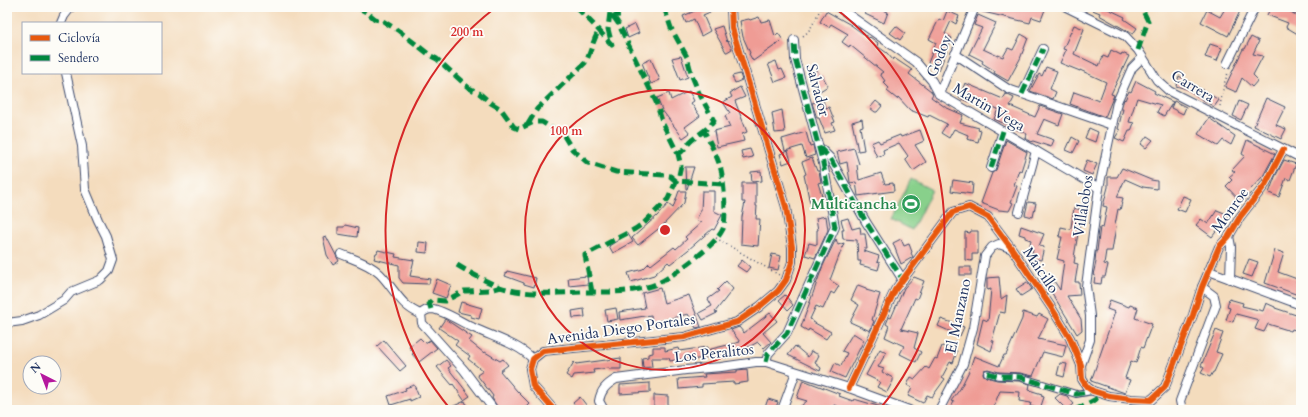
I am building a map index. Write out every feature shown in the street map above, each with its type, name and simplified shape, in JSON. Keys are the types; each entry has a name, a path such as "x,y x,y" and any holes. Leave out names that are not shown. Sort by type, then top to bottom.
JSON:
{"street":[{"path":"61,22 71,7"},
{"name":"Avenida Diego Portales","path":"554,410 533,386 530,369 533,359 543,351 684,337 737,322 759,307 778,291 786,280 792,262 792,247 786,207 732,28 732,7"},
{"name":"Martin Vega","path":"838,7 916,62 932,81 939,94 1099,188"},
{"name":"Godoy","path":"939,94 975,7"},
{"name":"Carrera","path":"1066,7 1125,36 1138,50 1157,80 1169,91 1301,158"},
{"path":"1226,64 1255,7"},
{"name":"Salvador","path":"766,362 768,354 786,332 835,227 819,147 795,58 794,40"},
{"path":"1022,94 1043,49"},
{"path":"955,54 1008,90 1112,125"},
{"name":"Villalobos","path":"1081,365 1090,340 1090,316 1086,286 1099,188 1117,102 1132,68 1142,58"},
{"path":"7,323 22,321 39,315 64,300 71,292 100,280 109,271 113,260 106,236 85,189 82,146 66,74"},
{"path":"991,168 1003,131"},
{"name":"Salvador","path":"819,147 830,158 866,222 903,280"},
{"name":"Monroe","path":"1202,287 1219,248 1229,236 1240,217 1265,185 1283,150"},
{"path":"1019,212 1036,151"},
{"name":"Maicillo","path":"849,388 895,290 953,212 969,207 988,217 1012,249 1070,338 1081,365 1082,379 1087,387 1093,392"},
{"name":"Monroe","path":"1229,236 1231,247 1230,279"},
{"name":"El Manzano","path":"939,410 963,364 973,328 985,256 992,247 999,244 1012,249"},
{"path":"341,254 380,273 391,288 412,311 421,314 422,323 464,370 494,410"},
{"path":"1209,271 1301,305"},
{"path":"987,373 998,376 1020,378 1076,394 1093,392 1130,399 1151,400 1165,387 1193,315 1202,287 1214,296 1216,305 1180,401 1182,410"},
{"name":"Avenida Diego Portales","path":"421,314 431,309 443,313 507,342 525,352 533,359"},
{"name":"Los Peralitos","path":"604,410 599,401 601,393 608,384 616,380 756,362 766,362 849,388 910,410"},
{"path":"782,410 796,372"}],"path":[{"path":"794,40 803,36 810,30 822,7"},
{"path":"1217,116 1224,84 1232,67 1226,64"},
{"path":"716,238 786,280"}],"green space":[{"name":"Multicancha","path":"911,179 932,190 912,230 891,219"}],"building":[{"path":"704,7 722,7 703,15 710,31 701,36 694,19 686,23 683,16"},
{"path":"867,7 884,7 883,10 888,12 884,23 865,14"},
{"path":"980,7 1046,7 1041,20 1032,17 1030,23 979,11"},
{"path":"1085,7 1104,7 1125,17 1124,19 1137,28 1133,34 1099,15 1100,13"},
{"path":"1226,7 1242,7 1228,36 1201,22 1207,10 1220,17"},
{"path":"1271,7 1286,7 1290,10 1289,11 1301,18 1301,36 1286,27 1288,23 1267,15"},
{"path":"826,11 851,25 869,38 870,37 878,43 877,46 887,53 893,60 894,58 912,70 909,74 931,91 933,94 931,97 945,107 963,115 960,123 979,128 978,130 981,131 978,142 967,139 968,135 954,129 949,138 941,133 947,124 929,115 928,117 910,110 898,97 897,99 887,91 889,88 883,82 885,81 880,74 883,72 850,45 849,47 842,42 848,34 831,24 829,27 820,22"},
{"path":"947,11 959,16 956,24 951,21 945,34 952,38 939,70 928,63 936,43 929,39 939,19 943,21"},
{"path":"978,15 996,23 983,49 998,56 1003,57 1008,48 1013,50 1021,34 1028,38 1020,59 1008,81 994,73 995,71 982,63 983,61 969,54 982,28 974,25"},
{"path":"759,17 761,22 770,20 775,36 778,33 783,40 753,61 743,37 740,21"},
{"path":"635,24 639,33 628,38 625,29"},
{"path":"1074,25 1084,29 1074,54 1099,66 1103,56 1108,58 1111,50 1121,55 1122,53 1129,56 1111,94 1114,95 1105,117 1070,104 1074,92 1099,101 1106,82 1060,63 1066,50 1063,49"},
{"path":"722,26 727,42 728,41 732,49 727,52 713,29"},
{"path":"896,26 905,33 900,40 890,33"},
{"path":"1251,37 1259,41 1253,54 1263,56 1253,75 1258,80 1252,87 1242,78 1236,92 1225,87 1243,49 1245,49"},
{"path":"1210,44 1222,48 1217,61 1205,57"},
{"path":"681,56 688,77 680,80 672,58"},
{"path":"651,59 660,80 651,84 642,63"},
{"path":"776,61 779,70 782,69 786,78 775,82 768,64"},
{"path":"1046,67 1057,71 1050,89 1056,92 1053,99 1030,91 1039,74 1042,76"},
{"path":"817,70 820,76 822,75 828,86 820,91 811,73"},
{"path":"740,74 742,80 735,83 732,76"},
{"path":"1179,76 1219,100 1214,107 1187,89 1176,86"},
{"path":"1136,81 1155,91 1154,93 1173,102 1164,116 1157,112 1161,105 1137,98 1129,122 1134,123 1124,142 1115,138 1120,130 1118,129 1124,99 1125,100 1129,91 1131,92"},
{"path":"965,83 1003,99 1006,94 1014,98 1010,106 1035,117 1040,106 1063,114 1059,125 1044,119 1037,134 1054,140 1051,147 1033,141 1032,142 1025,138 1027,134 994,119 998,109 971,98 969,102 959,98"},
{"path":"740,87 745,97 735,101 747,132 742,134 744,141 717,147 714,131 730,127 725,116 730,113 723,102 732,97 730,93"},
{"path":"689,91 694,101 691,103 700,116 685,127 690,133 683,138 662,110 657,98 669,93 671,100"},
{"path":"1266,98 1285,107 1276,125 1286,129 1281,139 1254,126"},
{"path":"823,100 825,108 829,107 835,122 832,123 835,130 825,133 819,118 817,118 812,103"},
{"path":"876,101 882,106 877,112 875,112 870,108"},
{"path":"1174,101 1186,107 1183,114 1171,108"},
{"path":"1239,101 1248,105 1241,120 1233,116"},
{"path":"782,110 785,132 775,133 772,113"},
{"path":"1209,118 1235,136 1231,145 1223,140 1218,146 1198,134"},
{"path":"862,119 863,126 860,127 864,150 858,151 852,122"},
{"path":"1089,128 1098,132 1095,142 1085,138"},
{"path":"920,130 924,141 915,145 926,162 913,171 905,159 908,156 899,143 883,150 884,154 877,157 871,143 878,140 880,143 900,135 901,137"},
{"path":"806,132 810,146 813,145 815,155 806,158 802,146 785,151 782,139"},
{"path":"1147,136 1153,140 1146,148 1141,144"},
{"path":"1072,137 1079,141 1073,153 1066,150"},
{"path":"1006,140 1027,152 1021,171 1019,170 1014,185 1017,186 1011,202 1013,203 1009,211 999,210 981,203 992,173 996,170"},
{"path":"1247,140 1275,154 1263,176 1250,190 1252,192 1241,202 1226,186 1232,180 1229,177 1235,172 1232,170 1245,156 1242,154"},
{"path":"854,148 859,164 857,165 859,180 881,173 885,184 893,183 894,191 858,196 856,182 850,183 847,162 840,164 837,152"},
{"path":"750,149 753,157 743,159 741,151"},
{"path":"788,151 791,161 783,164 780,154"},
{"path":"812,158 817,171 819,171 821,182 818,183 823,199 810,203 804,175 806,174 802,162"},
{"path":"1087,160 1097,164 1092,175 1083,171"},
{"path":"1284,160 1296,164 1290,180 1286,178 1279,197 1269,193"},
{"path":"685,167 694,167 687,189 686,189"},
{"path":"1122,168 1157,181 1157,189 1143,187 1125,179 1117,197 1123,198 1120,210 1118,209 1112,251 1106,251 1104,264 1108,265 1105,277 1102,277 1101,284 1094,283 1095,275 1093,275 1100,227 1103,228 1107,207 1103,206 1108,187 1108,177 1117,177"},
{"path":"761,171 762,181 752,182 751,172"},
{"path":"953,180 973,183 972,194 951,191"},
{"path":"742,183 756,183 756,219 760,219 758,246 741,244 742,217 745,202 742,202"},
{"path":"679,191 686,191 684,203 662,226 638,245 632,238 668,204 673,208"},
{"path":"702,191 714,191 714,211 722,215 714,230 712,229 670,264 668,262 654,275 631,282 628,273 643,269 649,263 651,265 674,247 676,249 687,239 685,237 701,223 696,220 701,210"},
{"path":"1183,196 1191,199 1185,212 1177,209"},
{"path":"1028,202 1036,203 1033,217 1025,215"},
{"path":"1074,208 1082,210 1074,257 1074,263 1078,264 1075,282 1079,282 1080,295 1067,296 1081,319 1082,330 1077,334 1047,285 1054,281 1060,290 1064,261 1057,259 1062,237 1059,237 1061,227 1070,229"},
{"path":"1217,210 1229,215 1212,237 1196,225 1201,219 1208,224"},
{"path":"826,216 828,230 815,258 805,255 809,243 817,245 818,230 816,218"},
{"path":"848,218 852,229 860,227 861,234 865,234 867,249 864,249 864,251 879,256 877,262 880,263 878,270 860,265 861,261 858,261 857,240 843,239 842,230 844,230 841,220"},
{"path":"345,225 358,228 357,237 338,234 338,227 344,227"},
{"path":"1021,226 1044,234 1039,246 1044,247 1041,260 1031,258 1033,250 1029,249 1031,240 1019,234"},
{"path":"971,231 978,231 978,254 972,254 972,261 965,260 965,232 970,233"},
{"path":"628,234 633,242 613,253 609,246"},
{"path":"326,236 339,261 333,265 327,255 323,237"},
{"path":"836,239 838,245 844,243 830,280 839,286 834,294 831,292 823,309 816,306 810,319 831,332 826,339 809,329 808,331 801,327 822,268"},
{"path":"901,239 904,246 909,244 913,257 901,264 893,243"},
{"path":"419,242 428,243 427,253 418,252"},
{"path":"378,250 396,254 395,257 414,260 410,276 430,279 429,284 403,283 399,278 399,265 374,259"},
{"path":"1275,250 1284,253 1278,272 1297,279 1296,282 1301,285 1301,296 1265,283"},
{"path":"772,254 781,256 778,270 769,268"},
{"path":"1249,259 1258,262 1252,277 1243,274"},
{"path":"742,260 750,267 746,272 737,266"},
{"path":"960,267 971,267 971,275 960,275"},
{"path":"507,271 536,278 534,287 505,276"},
{"path":"587,276 588,284 569,286 568,278"},
{"path":"914,277 924,281 917,299 915,298 901,329 918,333 914,348 921,352 916,362 900,354 904,346 885,337 889,326 886,324 889,317 891,318 904,288"},
{"path":"999,277 1001,299 1007,295 1005,313 1000,312 992,341 994,341 991,351 977,344 983,319 988,321 991,289 987,290 987,278"},
{"path":"437,279 451,285 446,298 432,293"},
{"path":"726,281 733,289 715,312 717,313 703,320 699,313 712,306 708,299 719,291 717,290"},
{"path":"1027,282 1032,289 1021,296 1016,289"},
{"path":"858,285 866,288 866,290 880,294 872,320 874,321 870,331 850,322 859,305 851,300"},
{"path":"660,288 664,303 689,295 701,327 696,328 688,314 652,323 651,315 620,320 619,312 645,308 642,293"},
{"path":"785,295 793,305 788,310 779,300"},
{"path":"1229,299 1243,303 1242,306 1263,311 1266,303 1275,308 1299,316 1297,321 1301,323 1301,332 1292,329 1291,331 1268,324 1264,332 1255,329 1259,320 1236,314 1233,322 1226,320 1230,308 1227,307"},
{"path":"1110,300 1129,307 1130,305 1138,308 1135,318 1152,324 1143,348 1141,347 1136,363 1131,361 1125,378 1130,380 1125,393 1091,381 1115,312 1107,309"},
{"path":"461,302 482,308 479,319 471,317 471,315 458,312"},
{"path":"616,308 618,319 607,321 605,310"},
{"path":"584,309 585,317 573,318 572,311"},
{"path":"1023,312 1037,317 1039,314 1048,319 1038,339 1066,345 1063,357 1043,352 1033,376 1020,373 999,372 988,369 984,370 983,374 986,377 997,380 1019,381 1030,384 1029,390 1042,394 1041,396 1044,397 1040,409 1030,406 1031,403 1019,401 1020,392 1000,391 992,410 984,406 981,410 949,410 954,402 951,401 960,389 969,371 974,356 999,366 1004,355 1006,355 1022,319"},
{"path":"770,313 777,321 763,333 771,342 764,348 758,342 743,350 745,353 725,358 724,355 691,360 681,361 681,359 670,361 669,358 651,358 652,367 643,368 642,358 648,357 648,354 653,353 653,347 665,347 665,351 678,348 679,351 707,347 707,350 740,342 731,330 739,327 744,333"},
{"path":"445,319 472,337 469,341 484,353 485,352 500,361 503,359 508,365 500,371 530,404 524,410 499,410 492,398 493,396 477,375 483,371 468,359 470,356 455,345 458,341 439,328"},
{"path":"941,319 964,327 960,336 938,326"},
{"path":"1216,330 1223,333 1216,352 1222,354 1214,372 1210,377 1201,373 1204,368 1201,366"},
{"path":"853,333 864,340 845,378 831,372 835,363 841,366 847,353 842,351"},
{"path":"420,338 425,343 430,340 437,348 419,362 412,354 414,353 409,347"},
{"path":"384,340 406,366 400,371 377,346"},
{"path":"795,346 808,357 811,351 819,355 815,363 821,368 820,371 788,355"},
{"path":"942,346 957,351 953,363 950,362 942,377 945,379 932,397 927,395 923,403 908,396 912,388 907,385 911,377 915,379 926,367 929,369 935,358 937,359"},
{"path":"880,349 886,353 878,367 884,369 882,372 893,378 887,392 877,387 880,382 866,375"},
{"path":"621,358 621,369 609,368 593,370 594,373 574,375 572,379 566,375 574,362 576,364"},
{"path":"446,360 451,366 448,368 470,396 464,400 453,384 452,385 437,367"},
{"path":"1060,363 1067,364 1064,377 1057,375"},
{"path":"747,369 748,382 734,384 734,382 702,384 702,387 679,389 678,379 705,377 704,374 737,372 737,370"},
{"path":"803,380 840,394 839,396 853,401 854,399 881,407 881,410 848,410 834,405 832,410 796,410 807,401 797,398"},
{"path":"650,383 650,392 620,394 620,385"},
{"path":"414,385 419,397 410,401 410,399 391,405 388,396 406,390 405,388"},
{"path":"1060,394 1067,396 1074,404 1067,410 1055,398"},
{"path":"654,395 668,396 668,409 654,408"},
{"path":"580,397 590,410 579,410 573,403"},
{"path":"768,399 778,402 775,410 764,410"},
{"path":"465,401 469,410 445,410"}],"marked path":[{"path":"357,7 375,19 383,21 399,31 437,59 469,88 479,93 501,109 514,127 519,129 534,122 542,122 564,136 572,149 588,163 616,172 664,175 670,176 676,181 723,184"},
{"path":"576,7 612,45 608,29 610,12 618,23 617,10 627,7"},
{"path":"664,7 671,28 687,57 692,76 699,93 714,121 678,154"},
{"path":"1138,50 1148,21 1141,7"},
{"path":"592,292 585,255 644,223 668,199 679,175 681,166 678,154 663,124 656,102 618,23"},
{"path":"528,124 537,109 585,63 599,31"},
{"path":"766,362 768,354 787,333 835,227 823,163 795,59 794,40"},
{"path":"1022,94 1043,49"},
{"path":"457,265 500,287 531,293 624,291 640,289 663,281 706,249 723,229 725,207 724,188 720,166 704,131"},
{"path":"991,168 1003,131"},
{"path":"820,148 830,158 866,222 903,280"},
{"path":"431,309 429,303 432,300 445,301 464,291 491,290 501,287"},
{"path":"987,373 998,376 1020,377 1076,394 1093,391"},
{"path":"1075,410 1104,395"}],"cycle path":[{"path":"554,410 533,386 530,369 533,359 543,351 684,337 737,322 759,307 778,291 786,280 792,262 792,247 786,207 732,28 731,7"},
{"path":"849,388 895,290 953,212 969,207 988,217 1012,249 1051,307 1070,338 1081,365 1082,379 1087,387 1093,391 1109,396 1151,400 1165,387 1193,315 1202,287 1219,247 1229,236 1240,217 1265,185 1283,150"}],"place":[{"name":"Multicancha","path":"911,204"}]}
